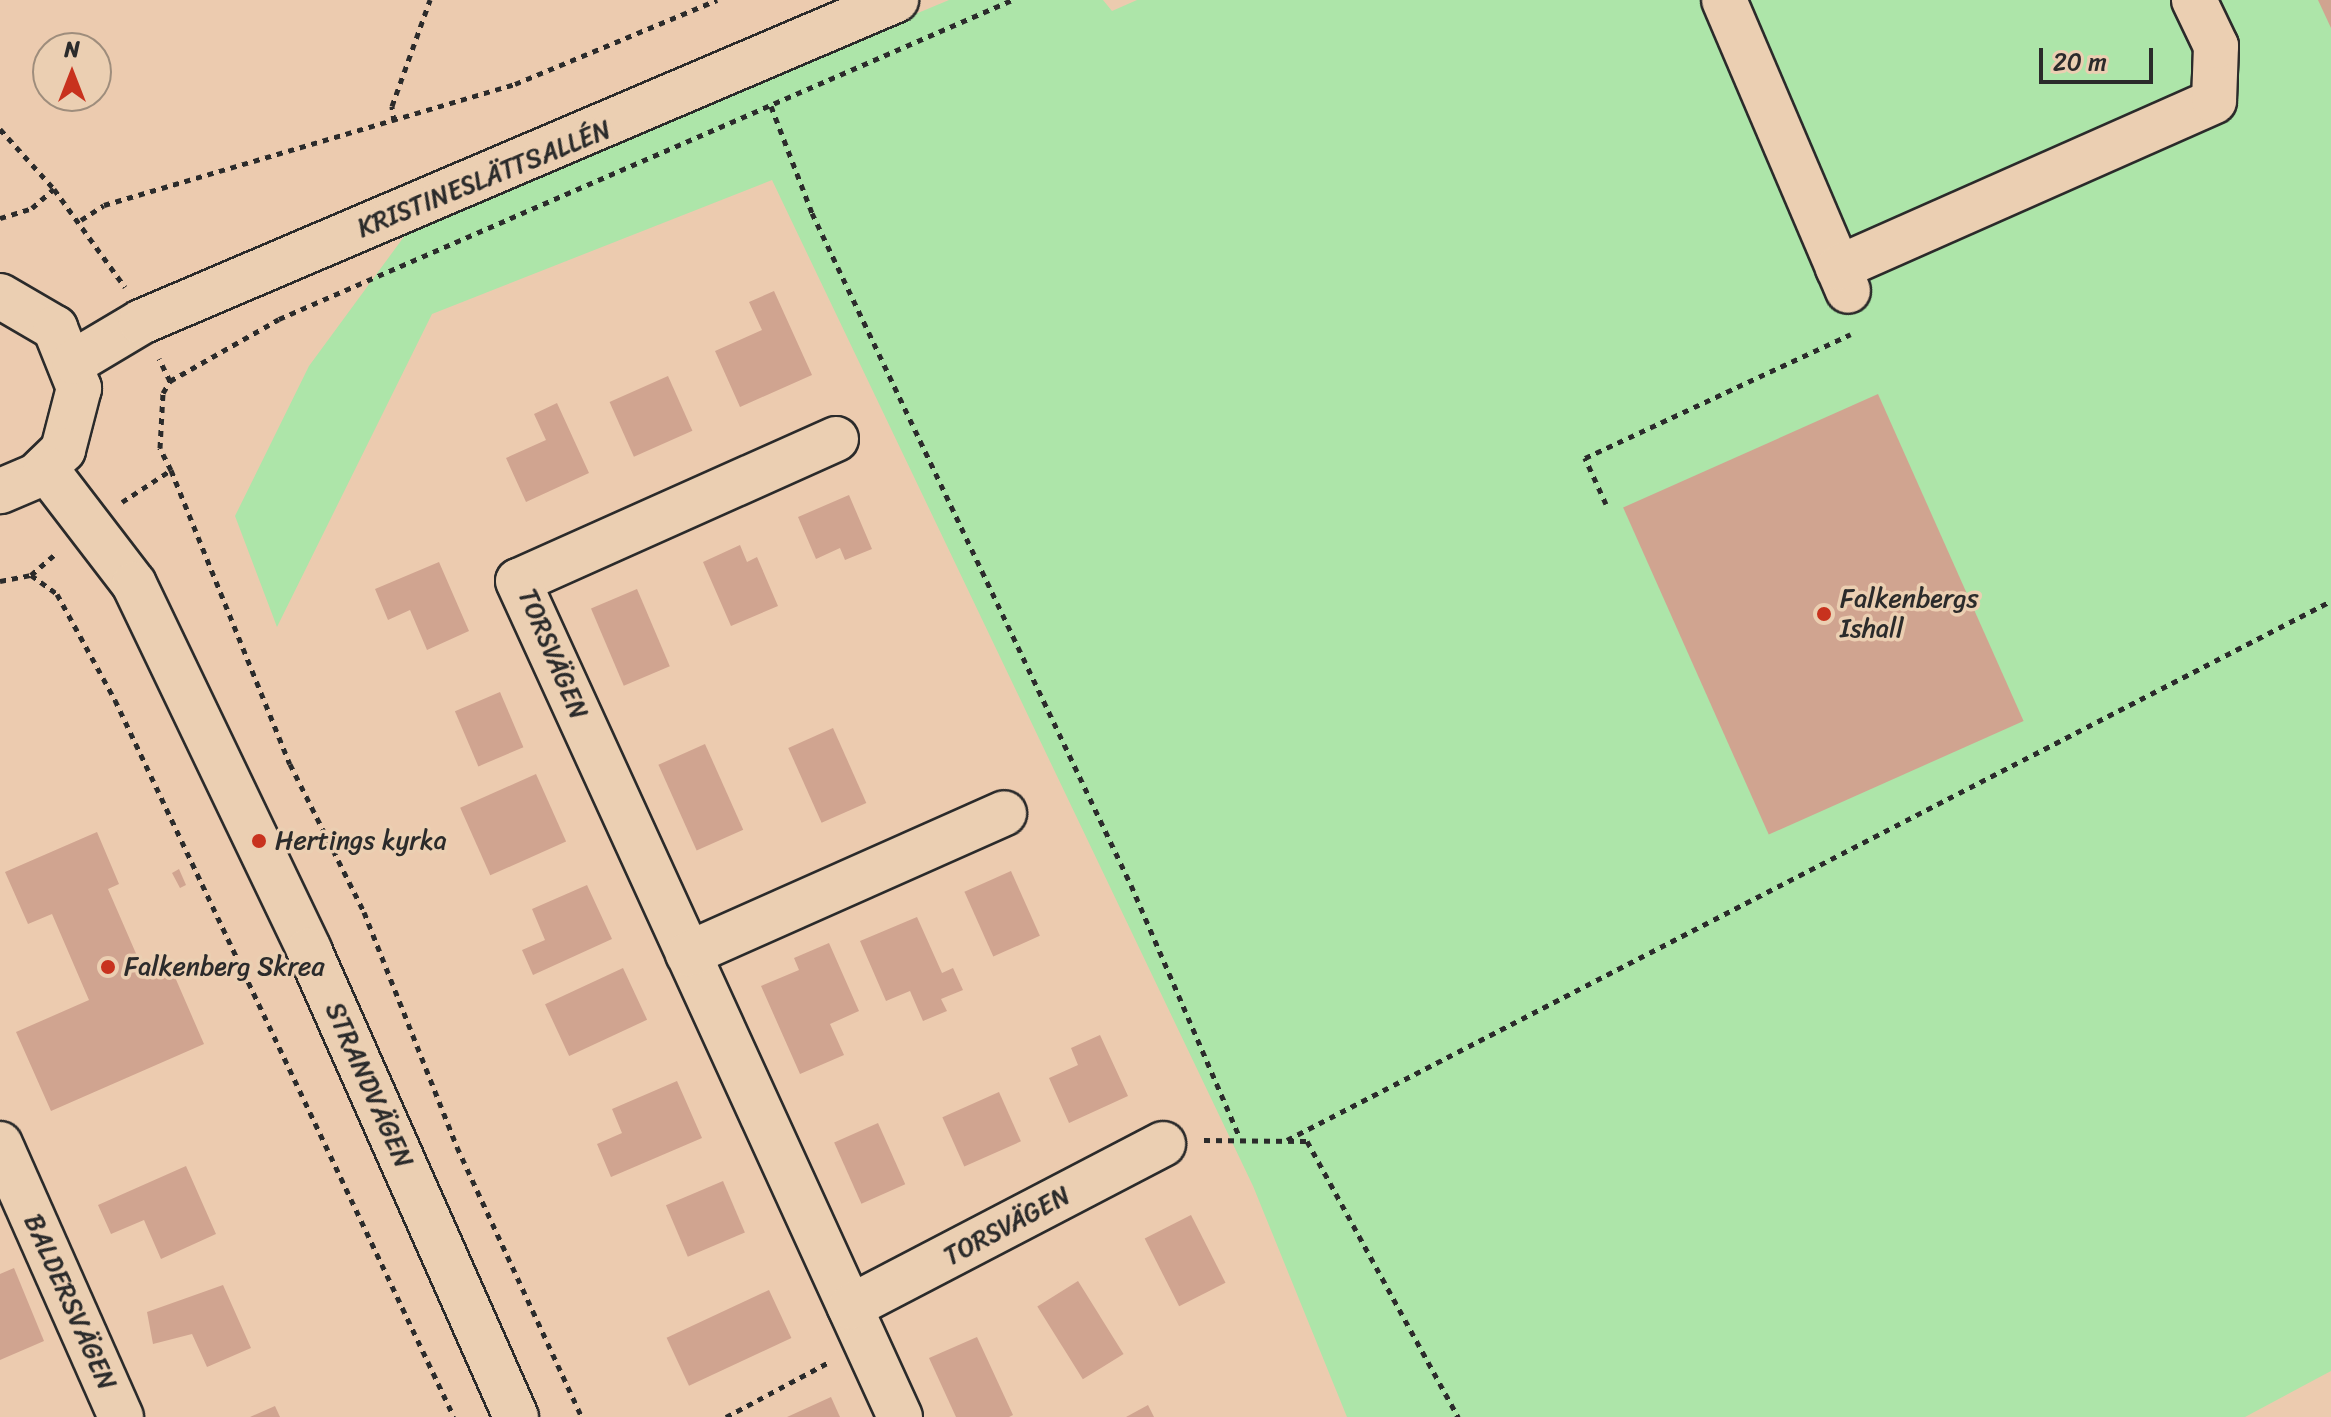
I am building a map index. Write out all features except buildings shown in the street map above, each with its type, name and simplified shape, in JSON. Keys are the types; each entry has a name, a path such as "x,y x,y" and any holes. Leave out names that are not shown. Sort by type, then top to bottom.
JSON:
{"street":[{"name":"KRISTINESLÄTTSALLÉN","path":"74,362 141,322 896,0"},
{"path":"1724,0 1843,280 2214,101 2216,46 2194,0"},
{"path":"0,296 45,319 74,362 74,426 45,468 0,491"},
{"name":"TORSVÄGEN","path":"836,439 518,581 900,1417"},
{"name":"STRANDVÄGEN","path":"45,468 91,521 134,584 259,841 516,1417"},
{"path":"688,954 1004,813"},
{"name":"TORSVÄGEN","path":"858,1325 1163,1144"},
{"name":"BALDERSVÄGEN","path":"3,1162 121,1417"}],"path":[{"path":"394,121 392,106 430,0"},
{"path":"81,220 104,205 515,84 717,0"},
{"path":"170,381 279,319 1012,0"},
{"path":"771,106 812,213 1131,885 1239,1136"},
{"path":"0,129 54,189"},
{"path":"1606,504 1585,458 1862,329 1843,280"},
{"path":"171,470 290,764 364,912 457,1147 582,1417"},
{"path":"0,581 31,575 91,521"},
{"path":"31,575 57,594 115,700 454,1417"},
{"path":"1287,1140 2331,601"},
{"path":"1163,1144 1239,1136 1307,1141 1458,1417"},
{"path":"726,1417 858,1325"}],"green space":[{"path":"949,0 1103,0 1112,11 1137,0 2331,0 2331,1371 2245,1417 1347,1417 1253,1186 772,180 432,314 277,627 235,516 309,366 414,223"}],"place":[{"name":"Falkenbergs Ishall","path":"1824,614"},
{"name":"Hertings kyrka","path":"259,841"},
{"name":"Falkenberg Skrea","path":"108,967"}]}
